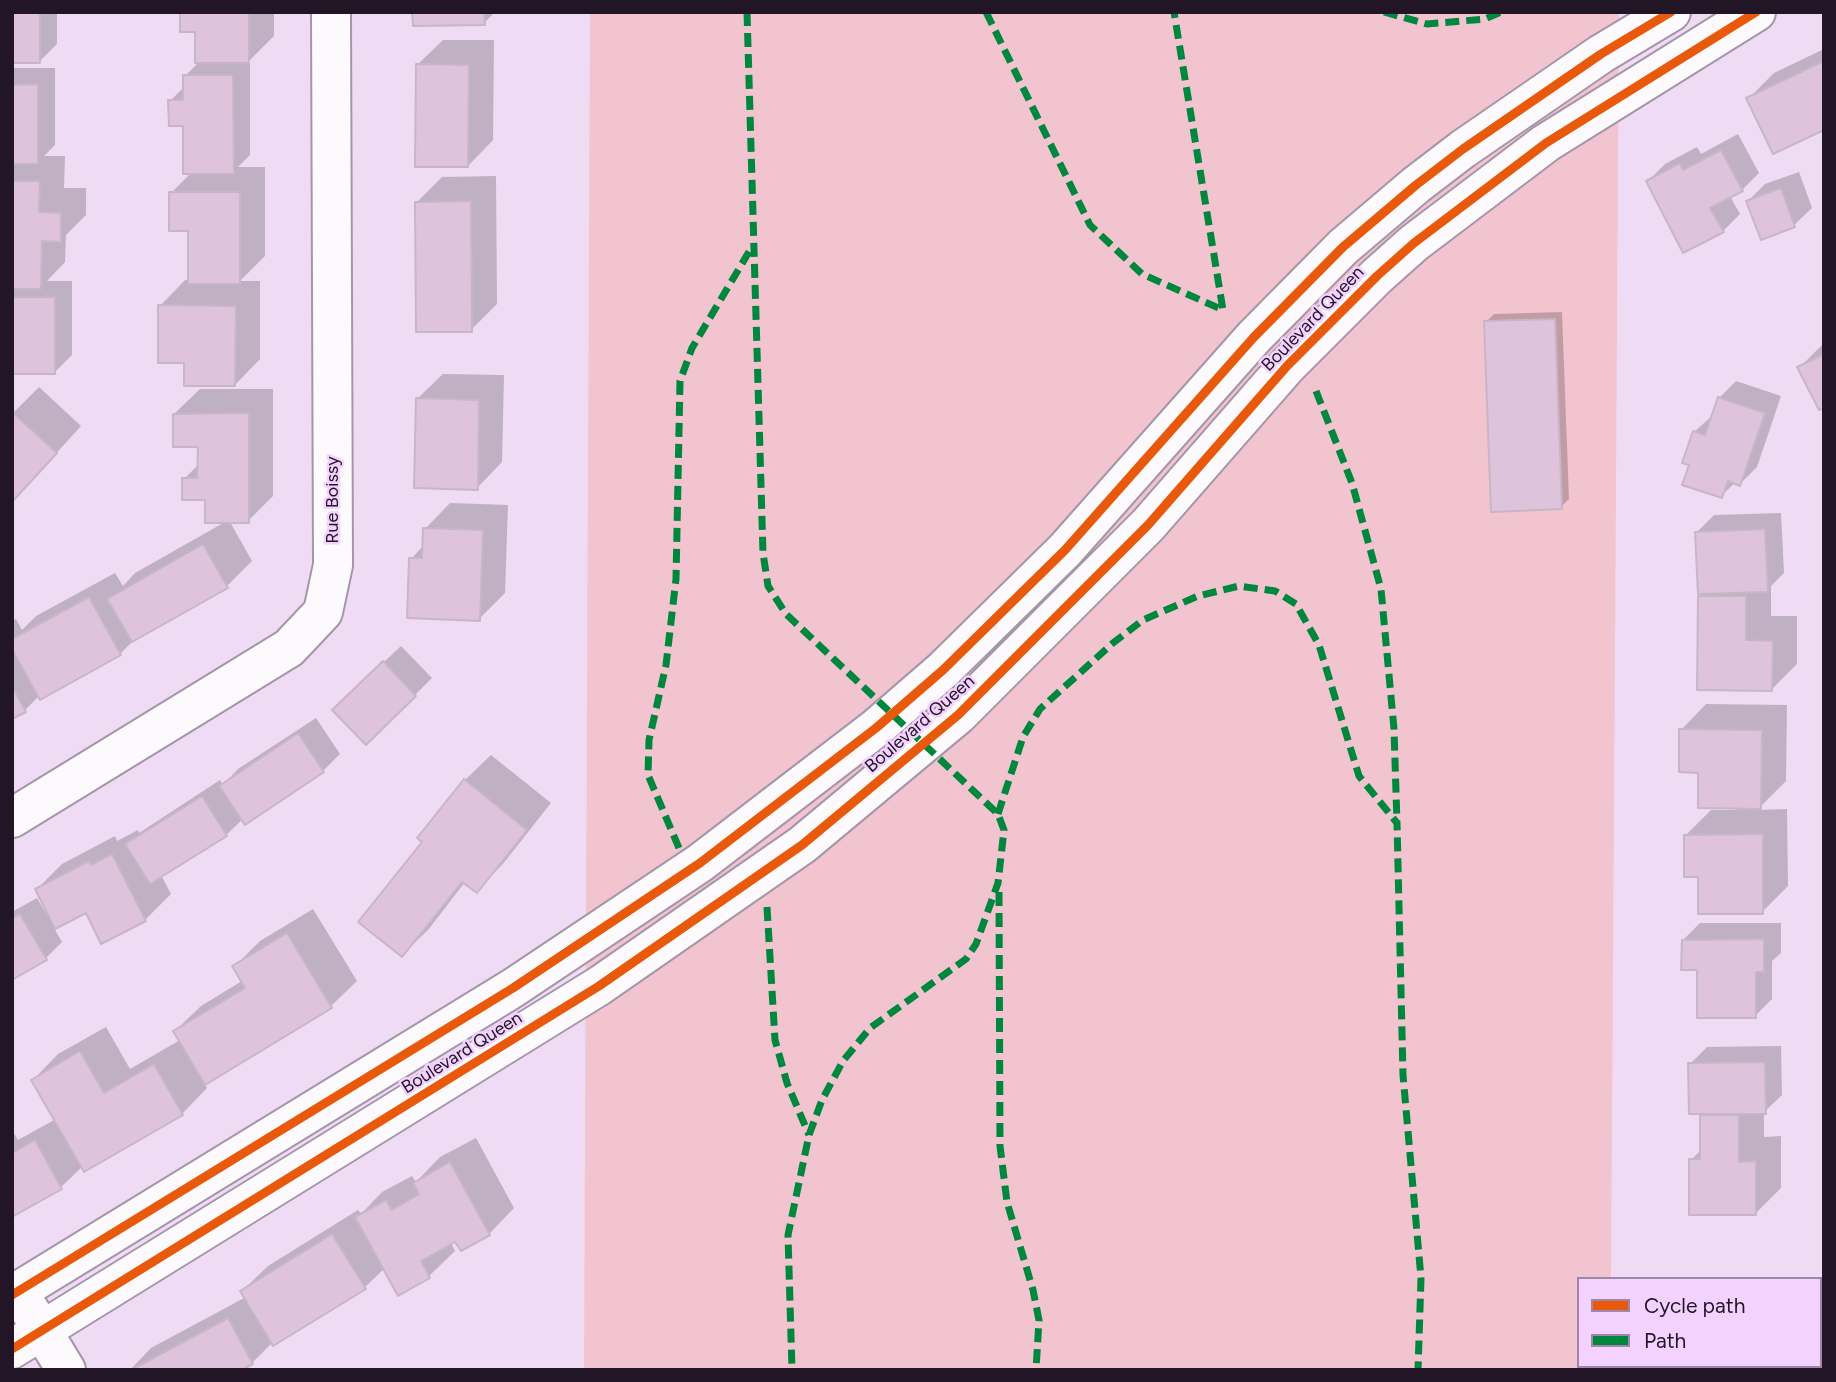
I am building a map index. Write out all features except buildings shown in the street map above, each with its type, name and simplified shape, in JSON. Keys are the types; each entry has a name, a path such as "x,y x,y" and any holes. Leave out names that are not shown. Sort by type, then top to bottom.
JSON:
{"street":[{"name":"Rue Boissy","path":"12,818 289,648 323,612 333,565 331,12"},
{"name":"Boulevard Queen","path":"15,1294 481,1008 700,863 876,728 943,670 1065,550 1254,337 1343,247 1444,163 1601,54 1671,12"},
{"name":"Boulevard Queen","path":"28,1339 599,986 802,845 958,715 1148,525 1287,366 1414,243 1525,159 1756,12"},
{"path":"1601,54 1626,93"},
{"name":"Boulevard Queen","path":"481,1008 506,1044"},
{"path":"15,1294 28,1339 66,1370"}],"shaded area":[{"path":"590,12 1619,12 1611,1277 1577,1277 1577,1368 1611,1370 584,1370"}],"marked path":[{"path":"747,12 763,553 768,586 786,614 998,814 1004,830 998,883 976,944 966,959 870,1028 843,1061 822,1100 809,1135 788,1235 792,1370"},
{"path":"986,12 1090,225 1142,274 1223,310 1174,12"},
{"path":"1384,12 1427,24 1485,19 1501,12"},
{"path":"679,848 648,775 649,740 666,665 676,579 680,381 692,348 753,245"},
{"path":"1316,391 1352,483 1381,589 1394,729 1397,823"},
{"path":"998,814 1023,737 1040,709 1113,643 1143,620 1198,596 1239,586 1275,591 1296,604 1319,645 1359,776 1397,823 1403,1075 1421,1278 1418,1370"},
{"path":"999,892 1000,1146 1007,1202 1039,1320 1036,1370"},
{"path":"767,907 775,1040 787,1083 809,1135"}],"cycle path":[{"path":"12,1295 513,988 700,863 876,728 943,670 1065,550 1254,337 1343,247 1463,149 1601,54 1671,12"},
{"path":"12,1349 599,986 802,845 958,715 1148,525 1287,366 1414,243 1546,143 1756,12"}]}
